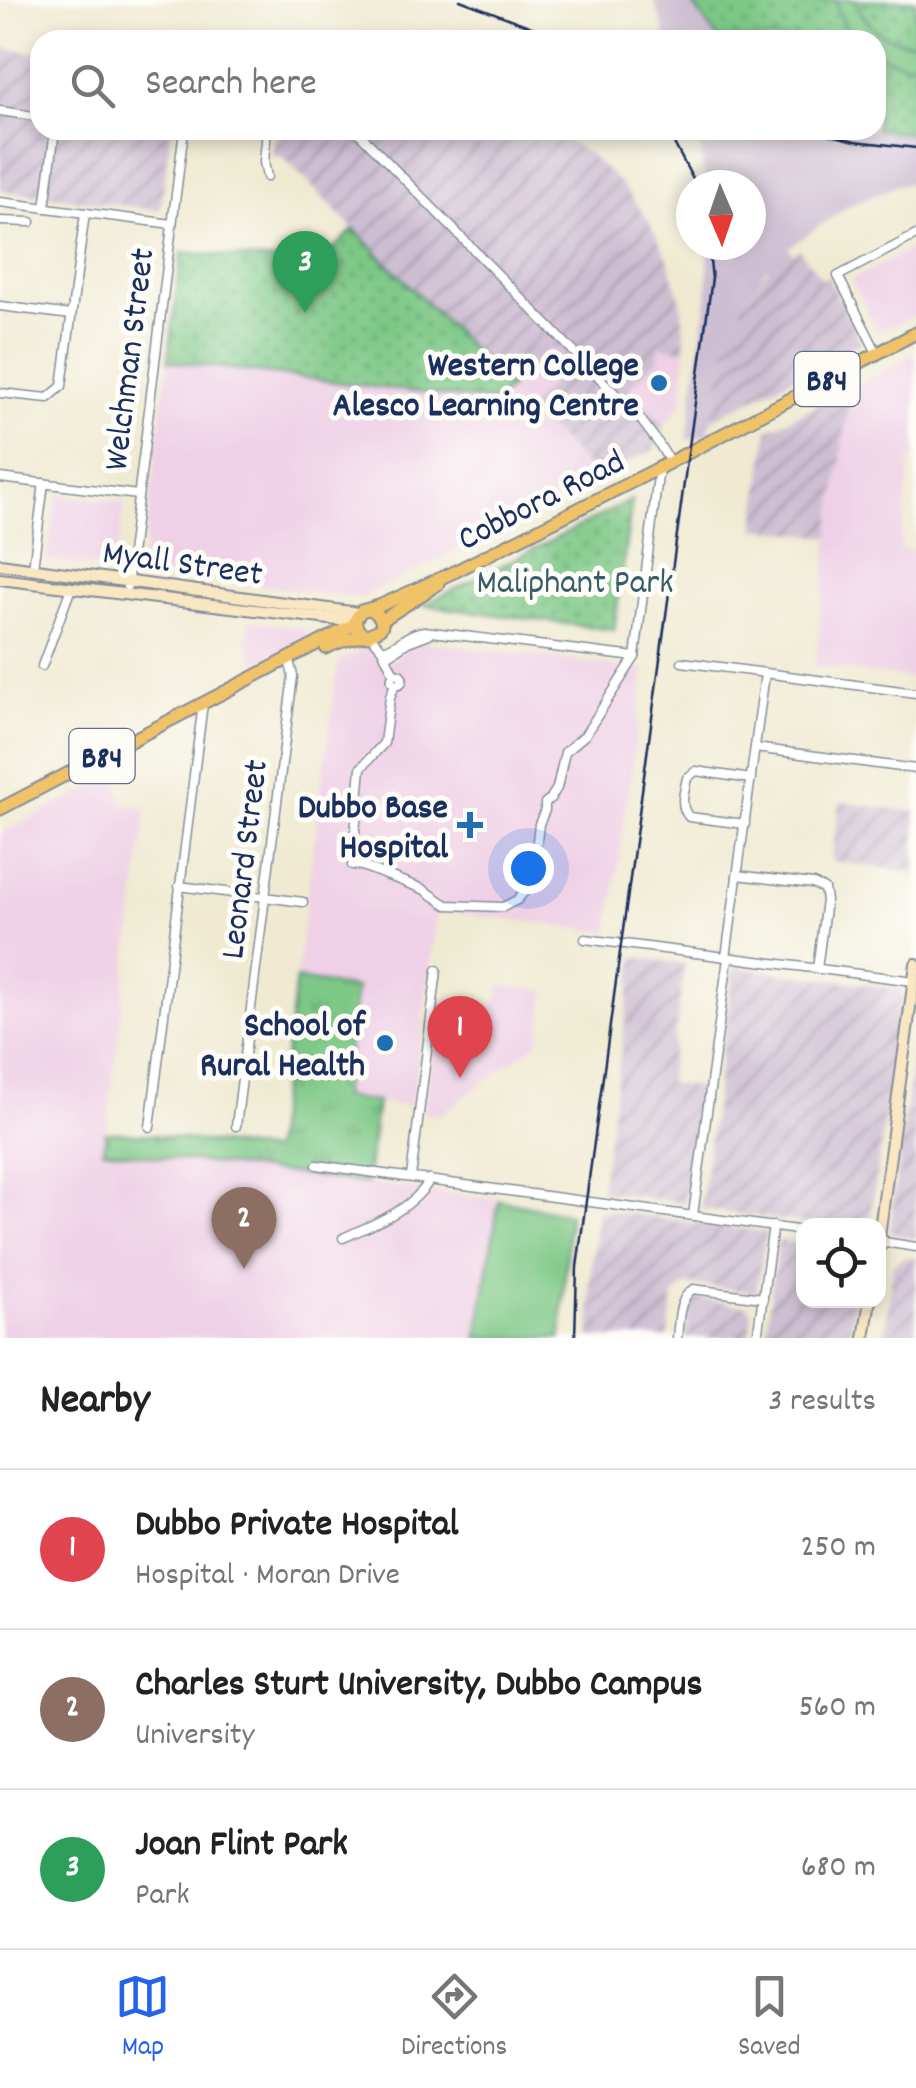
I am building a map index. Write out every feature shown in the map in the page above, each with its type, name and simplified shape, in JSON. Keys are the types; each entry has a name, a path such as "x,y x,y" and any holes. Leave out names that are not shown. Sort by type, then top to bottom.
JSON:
{"main road":[{"name":"Cobbora Road","path":"372,610 664,465 916,332"},
{"name":"Cobbora Road","path":"289,660 375,630 454,572"},
{"name":"B84","path":"356,620 364,610 372,610"},
{"path":"356,620 358,631 375,630 378,614 372,610"},
{"name":"Cobbora Road","path":"0,809 324,642 356,620"}],"street":[{"path":"0,111 30,115"},
{"path":"46,208 54,140"},
{"name":"Welchman Street","path":"126,595 183,140"},
{"path":"266,140 267,177"},
{"path":"366,140 640,420 659,444 664,465 635,657 584,736 565,752 555,794 545,803 539,824 534,876 517,900 494,908 446,905 423,889 352,865 360,768 384,743 390,696 402,678 394,674 375,630"},
{"path":"0,202 172,224"},
{"path":"0,393 48,398 64,380 84,213"},
{"path":"0,221 31,222"},
{"path":"877,353 838,276 916,235"},
{"path":"0,306 72,315"},
{"path":"0,478 138,495"},
{"path":"33,568 44,483"},
{"name":"Myall Street","path":"0,564 128,580 356,620"},
{"name":"Myall Street","path":"0,579 356,620"},
{"path":"42,666 70,588"},
{"path":"313,617 326,624 324,642"},
{"path":"384,652 395,653 408,642 434,632 635,657"},
{"name":"Leonard Street","path":"236,1126 293,676 289,660"},
{"path":"682,662 916,693"},
{"path":"693,1214 765,674"},
{"path":"150,1127 203,703"},
{"path":"755,748 916,769"},
{"path":"744,824 689,817 683,807 685,788 687,778 696,771 751,778"},
{"path":"738,875 813,884 824,889 817,969"},
{"path":"179,886 303,902"},
{"path":"585,939 817,969 915,972 883,1218"},
{"path":"411,1177 437,970"},
{"path":"317,1165 796,1229"},
{"path":"343,1238 417,1198 430,1180"},
{"path":"757,1338 773,1226"},
{"path":"886,1242 916,1246"},
{"path":"676,1338 684,1295 693,1289 763,1298"},
{"path":"864,1338 869,1308"}],"shaded area":[{"path":"654,0 690,0 712,30 664,30"},
{"path":"0,48 30,52 30,140 170,140 161,207 157,210 0,190"},
{"path":"886,130 916,134 916,183 898,185 848,206 766,267 726,342 708,435 687,440 707,299 708,260 766,260 766,170 704,170 699,140 886,140"},
{"path":"274,140 567,140 587,153 620,183 647,218 667,256 681,301 686,350 660,346 658,359 629,388 665,425 653,450 598,478 528,407 569,366 551,347 510,388 283,157 272,155"},
{"path":"785,245 794,254 799,249 822,279 828,276 861,342 711,420 726,342 766,267"},
{"path":"916,246 916,315 878,333 851,280"},
{"name":"Western College Alesco Learning Centre","path":"659,346 686,350 682,403 665,425 628,388 658,359"},
{"path":"551,347 570,366 528,407 598,478 362,598 142,571 168,361 495,402"},
{"path":"916,354 916,457 911,457 900,549 916,551 916,679 815,666 851,388"},
{"path":"851,388 829,537 755,528 768,430"},
{"path":"57,494 125,503 115,570 47,560"},
{"path":"249,620 305,629 308,639 257,663 246,640"},
{"name":"Dubbo Base Hospital","path":"417,641 645,670 609,932 437,910 412,1106 342,1098 356,988 296,979 338,662 372,644 387,664"},
{"path":"115,775 124,805 147,808 104,1150 499,1200 477,1338 0,1338 0,834"},
{"path":"840,802 916,812 916,873 831,861"},
{"path":"635,957 685,964 668,1083 701,1088 684,1203 600,1191"},
{"path":"733,969 904,989 870,1218 796,1218 796,1222 700,1209"},
{"path":"500,985 546,991 539,1041 440,1115 424,1114 439,1000 493,1007"},
{"path":"912,1061 916,1061 916,1238 896,1235 890,1229"},
{"path":"598,1210 766,1232 756,1292 687,1284 674,1296 668,1338 591,1338 590,1282"},
{"path":"778,1240 796,1243 796,1308 853,1308 849,1338 765,1338"},
{"path":"904,1257 916,1258 916,1338 884,1338 893,1265"},
{"path":"696,1298 747,1306 752,1312 749,1338 686,1338 690,1303"}],"green space":[{"path":"690,0 916,0 916,134 886,130 886,30 712,30"},
{"path":"835,0 855,0 876,30 848,30"},
{"path":"886,36 916,43 916,63 886,57"},
{"path":"354,229 510,388 495,402 168,361 182,252 317,265"},
{"name":"Maliphant Park","path":"632,500 614,630 423,605"},
{"path":"296,979 356,988 342,1097 377,1102 366,1183 103,1150 106,1132 272,1151"},
{"path":"499,1200 569,1214 561,1338 477,1338"}],"railway":[{"path":"460,0 540,30"},
{"path":"672,140 688,170"},
{"path":"851,140 916,148"},
{"path":"575,1338 577,1267 712,278 710,260"}],"place":[{"name":"Joan Flint Park","path":"305,313"},
{"name":"Western College Alesco Learning Centre","path":"659,383"},
{"name":"Dubbo Base Hospital","path":"470,825"},
{"name":"School of Rural Health","path":"385,1043"},
{"name":"Dubbo Private Hospital","path":"460,1078"},
{"name":"Charles Sturt University, Dubbo Campus","path":"244,1269"}]}
